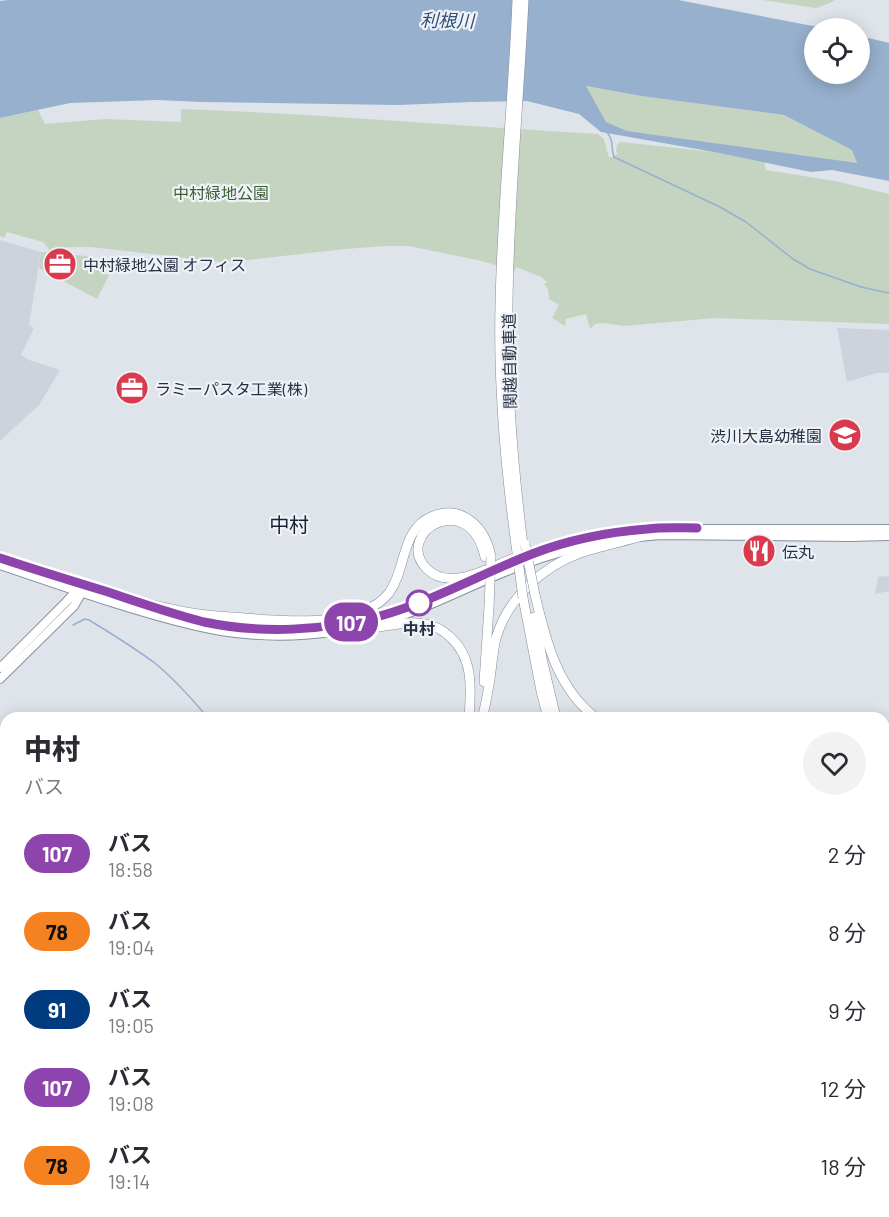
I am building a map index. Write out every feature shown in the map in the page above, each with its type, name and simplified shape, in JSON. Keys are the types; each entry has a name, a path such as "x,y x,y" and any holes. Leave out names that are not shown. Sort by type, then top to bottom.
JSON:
{"highway":[{"name":"関越自動車道","path":"517,0 504,280 508,399 521,545"},
{"name":"関越自動車道","path":"524,0 500,333 502,412 510,503 521,545 555,712"},
{"path":"0,565 81,589 199,614 306,621 351,616 370,609 388,593 397,578 405,549 413,533 425,520 441,513 458,515 473,522 487,541 483,712"},
{"path":"488,557 478,537 469,527 458,522 445,520 432,525 421,538 419,552 423,563 433,574 453,579 470,576 554,546 600,535 650,528 697,532 889,536"},
{"path":"327,633 402,616 516,567 585,545 643,536 697,532 889,529"},
{"path":"484,712 500,627 523,591 546,571 568,558 643,536"},
{"path":"132,600 187,618 218,624 269,629 322,627 358,621 399,610 554,546"},
{"path":"0,558 172,621 220,631 259,635 302,635 355,632 415,623 432,625 440,628 459,645 467,660 471,688 470,712"},
{"path":"0,668 81,589"},
{"path":"0,679 14,670 74,606 81,589"},
{"name":"関越自動車道","path":"530,597 546,712"},
{"path":"530,597 558,671 573,695 589,712"},
{"path":"471,712 479,682 486,606"}],"shaded area":[{"path":"0,240 41,252 29,325 34,328 21,355 60,370 39,405 0,441"},
{"path":"837,328 889,330 889,373 877,373 847,382"},
{"path":"889,576 889,591 875,594 878,577"}],"green space":[{"path":"763,0 835,0 816,8"},
{"path":"585,86 641,96 784,115 853,150 857,164 627,131 606,122"},
{"name":"中村緑地公園","path":"181,109 598,134 604,139 609,158 618,154 617,144 621,142 714,152 764,162 766,170 835,181 889,194 889,324 715,318 624,326 603,323 595,324 590,329 586,314 566,319 565,326 552,318 559,305 549,299 548,289 544,284 547,282 541,277 516,267 515,271 482,261 409,246 345,249 222,262 91,247 52,249 51,253 86,256 106,263 102,269 109,275 97,299 39,268 41,252 48,252 49,249 43,242 7,232 4,238 0,236 0,118 38,110 45,124 105,119 181,122"}],"water":[{"name":"利根川","path":"9,0 678,0 804,24 804,84 870,84 870,38 889,43 889,181 832,170 811,172 601,132 579,114 527,101 398,105 158,100 70,103 0,118 0,1","holes":["586,86 641,96 784,115 852,150 857,163 627,131 606,122"]}],"waterway":[{"path":"607,132 611,139 614,157 720,207 746,222 793,259 810,269 861,287 889,293"},
{"path":"73,625 85,619 89,620 140,652 170,677 203,712"}],"bus line":[{"name":"107","path":"0,558 203,621 252,628 305,628 358,621 399,610 554,546 600,535 650,528 697,528"}],"place":[{"name":"中村緑地公園 オフィス","path":"60,264"},
{"name":"ラミーパスタ工業(株)","path":"132,388"},
{"name":"渋川大島幼稚園","path":"845,435"},
{"name":"伝丸","path":"759,551"},
{"name":"中村","path":"419,603"}],"district":[{"name":"中村","path":"289,524"}]}
